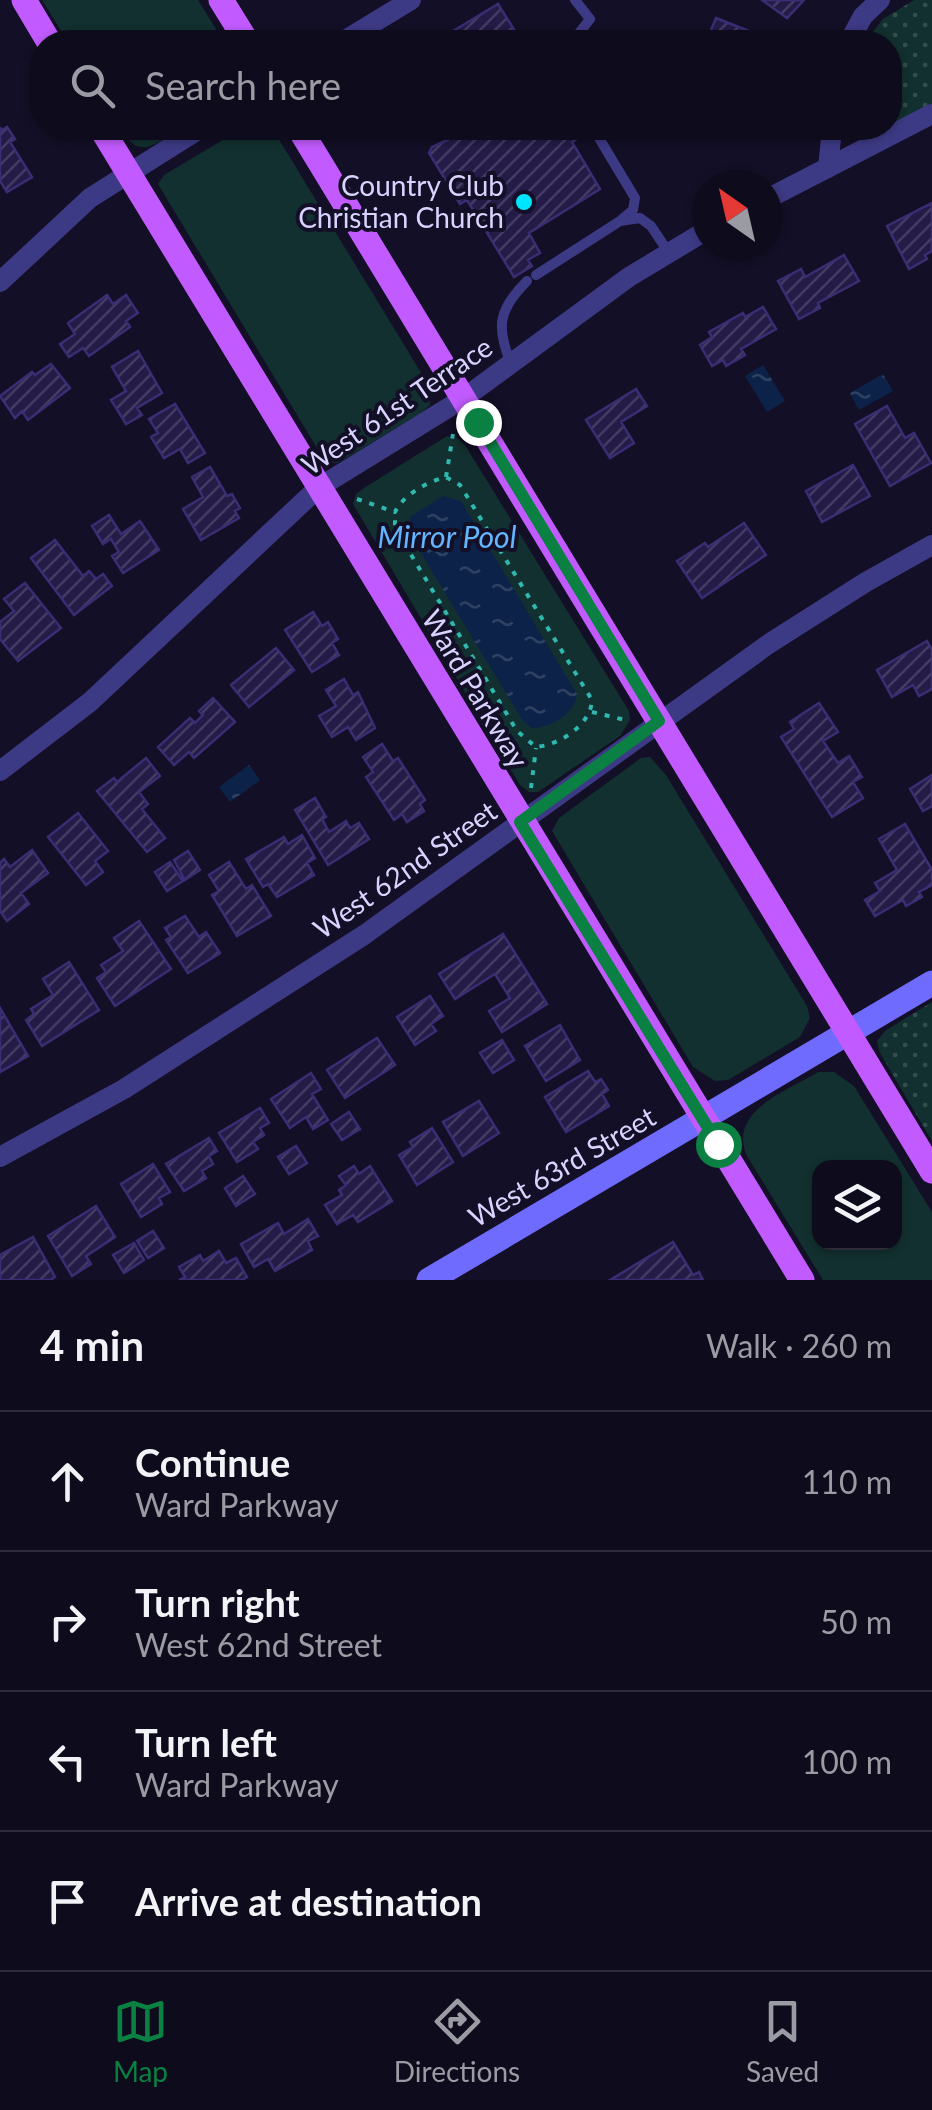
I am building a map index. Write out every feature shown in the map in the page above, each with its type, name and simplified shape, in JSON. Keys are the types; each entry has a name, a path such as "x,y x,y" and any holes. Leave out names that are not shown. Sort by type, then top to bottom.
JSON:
{"main road":[{"path":"24,0 42,30"},
{"path":"221,0 240,30"},
{"name":"Ward Parkway","path":"108,140 802,1280"},
{"path":"306,140 932,1171"},
{"name":"West 63rd Street","path":"429,1280 932,984"}],"street":[{"path":"362,30 411,0"},
{"path":"855,30 863,16 880,0"},
{"path":"902,130 932,114"},
{"path":"0,282 90,198 182,140"},
{"path":"828,168 831,140"},
{"path":"782,192 882,140"},
{"name":"West 61st Terrace","path":"0,771 90,702 318,488 464,398 629,277 692,239"},
{"name":"West 62nd Street","path":"0,1158 124,1089 364,935 770,643 866,582 932,546"}],"lane":[{"path":"575,0 590,19 581,30"},
{"path":"510,364 500,339 502,314 512,296 531,278 632,210 635,198 630,186 601,140"},
{"path":"620,221 640,218 651,226 669,253"}],"path":[{"path":"446,477 454,434"},
{"path":"446,477 460,485 592,700 592,712 584,722 549,746 536,747 517,731 395,528 396,512 401,500 434,480 446,477"},
{"path":"318,488 396,512"},
{"path":"592,712 629,722"},
{"path":"529,792 534,784 536,747"}],"green space":[{"path":"42,0 198,0 217,30 61,30"},
{"path":"914,0 932,0 932,104 902,122 902,30 874,30 883,19"},
{"path":"129,140 162,140 148,147"},
{"path":"223,140 279,140 431,389 430,405 338,463 323,458 158,184 164,175"},
{"path":"447,436 465,445 629,711 630,720 620,736 538,792 529,792 520,785 353,504 356,494 364,488"},
{"path":"650,757 666,775 807,1006 810,1018 800,1037 728,1080 715,1081 693,1067 552,831 559,818 641,758"},
{"path":"932,1002 932,1141 880,1053 877,1041 885,1031"},
{"path":"818,1072 834,1072 854,1086 900,1160 812,1160 812,1250 902,1250 902,1164 932,1212 932,1280 823,1280 747,1156 743,1140 753,1115 777,1095"}],"water":[{"path":"763,365 785,401 767,412 745,376"},
{"path":"883,374 893,391 859,410 850,393"},
{"name":"Mirror Pool","path":"443,496 461,501 577,694 571,708 554,723 531,728 523,721 408,532 410,517"},
{"path":"249,765 260,780 230,802 219,787"}],"building":[{"path":"762,0 804,0 787,18"},
{"path":"498,4 514,30 455,30"},
{"path":"716,18 746,30 711,30"},
{"path":"7,127 15,139 10,142 32,177 7,192 0,181 0,128"},
{"name":"Country Club Christian Church","path":"447,140 575,140 572,142 600,189 529,233 540,253 528,260 532,266 514,277 467,200 460,204 429,153 432,147"},
{"path":"932,203 932,251 925,255 927,259 909,269 887,226"},
{"path":"844,255 859,281 818,303 820,308 799,319 778,281 801,269 805,277"},
{"path":"107,295 113,304 126,295 138,313 126,321 130,327 89,356 83,348 69,357 60,344 75,334 68,323"},
{"path":"763,307 776,329 741,349 745,355 726,366 723,360 712,366 700,345 712,337 709,332"},
{"path":"138,351 162,393 137,408 142,415 126,424 111,400 126,391 112,367"},
{"path":"51,364 70,388 28,420 22,411 15,418 0,396 32,372 35,375"},
{"path":"636,389 647,406 621,422 634,443 610,458 586,420"},
{"path":"175,404 205,453 188,463 180,449 164,458 151,437 158,433 149,419"},
{"path":"887,406 905,438 914,433 931,463 890,486 855,424"},
{"path":"853,465 870,496 822,522 806,491"},
{"path":"210,467 227,496 232,494 240,508 235,511 239,518 201,540 183,509 203,497 192,477"},
{"path":"109,515 121,534 140,521 159,550 123,573 112,556 119,552 111,539 103,544 92,526"},
{"path":"744,523 766,555 702,598 677,561 705,543 708,547"},
{"path":"55,540 83,576 89,571 96,579 103,574 112,586 74,615 31,558"},
{"path":"25,583 61,628 18,661 0,639 0,622 14,611 4,599"},
{"path":"313,612 322,626 328,622 338,639 332,643 339,655 312,672 285,630"},
{"path":"927,641 932,650 932,689 919,696 913,685 892,697 877,670"},
{"path":"276,648 294,670 249,707 231,685"},
{"path":"344,679 353,695 358,692 375,728 356,740 348,727 332,737 319,716 336,706 326,690"},
{"path":"213,698 235,722 194,758 189,752 174,765 158,747 190,718 195,723 203,715 199,711"},
{"path":"819,703 838,732 823,741 838,763 849,756 862,777 853,782 863,798 832,817 781,737 794,729 790,722"},
{"path":"382,744 393,761 398,758 425,800 420,804 424,811 407,822 402,814 394,820 366,777 373,772 363,757"},
{"path":"146,758 160,776 139,792 148,804 142,809 165,838 147,852 97,791 114,778 117,782"},
{"path":"932,775 932,806 923,811 910,789"},
{"path":"315,798 329,832 346,821 350,828 359,823 369,839 328,865 295,810"},
{"path":"78,813 108,851 95,861 103,872 86,885 48,837"},
{"path":"905,824 932,870 932,885 919,892 922,897 906,906 903,900 875,916 865,900 880,891 875,883 897,870 879,839"},
{"path":"302,835 315,858 307,863 314,875 277,897 268,884 263,887 246,859 284,837 288,844"},
{"path":"32,850 48,873 21,893 29,904 7,921 0,911 0,863 4,859 10,867"},
{"path":"188,851 200,870 185,880 174,860"},
{"path":"170,862 183,881 167,891 155,872"},
{"path":"229,862 246,889 252,885 271,916 237,936 212,895 219,891 209,875"},
{"path":"185,916 199,937 206,932 220,953 188,973 166,940 171,937 165,928"},
{"path":"139,921 171,969 115,1006 97,978 106,972 101,965 123,951 114,938"},
{"path":"503,934 547,1004 502,1032 489,1011 510,998 495,974 455,999 439,974"},
{"path":"69,962 99,1010 42,1046 26,1020 34,1014 31,1009 53,995 43,979"},
{"path":"430,996 443,1016 431,1024 436,1031 415,1045 397,1017"},
{"path":"0,1008 28,1056 0,1072"},
{"path":"560,1025 580,1060 546,1081 525,1046"},
{"path":"377,1038 395,1065 345,1098 327,1070"},
{"path":"502,1040 514,1060 493,1073 480,1053"},
{"path":"588,1071 595,1082 601,1079 608,1090 602,1094 609,1106 566,1132 545,1097"},
{"path":"311,1073 321,1089 312,1094 328,1120 313,1129 306,1117 290,1128 271,1099"},
{"path":"479,1101 499,1133 463,1156 443,1122"},
{"path":"260,1108 269,1123 260,1128 264,1135 253,1142 258,1149 237,1162 219,1133"},
{"path":"349,1112 360,1129 342,1140 331,1124"},
{"path":"432,1128 453,1162 417,1185 399,1155 413,1147 410,1142"},
{"path":"209,1138 217,1151 209,1156 213,1164 202,1171 206,1178 184,1191 166,1164"},
{"path":"296,1146 307,1163 289,1174 278,1157"},
{"path":"153,1164 170,1192 159,1198 162,1204 141,1217 121,1184"},
{"path":"354,1166 359,1174 370,1166 392,1201 358,1222 353,1215 337,1224 325,1205 342,1195 339,1190 346,1185 339,1176"},
{"path":"243,1176 255,1194 236,1206 225,1188"},
{"path":"96,1206 115,1237 86,1256 91,1264 72,1276 48,1236"},
{"path":"308,1219 318,1236 308,1241 312,1250 275,1271 268,1259 254,1267 241,1244 278,1223 284,1234"},
{"path":"153,1231 164,1248 148,1258 137,1241"},
{"path":"33,1237 55,1277 0,1280 0,1255"},
{"path":"673,1242 693,1275 699,1272 703,1280 610,1280"},
{"path":"134,1243 144,1260 124,1273 113,1255"},
{"path":"219,1251 226,1263 236,1258 247,1277 179,1280 185,1277 179,1267 200,1255 203,1261"}],"place":[{"name":"Country Club Christian Church","path":"524,202"}],"route":[{"path":"478,422 659,721 520,822 718,1144"}]}
